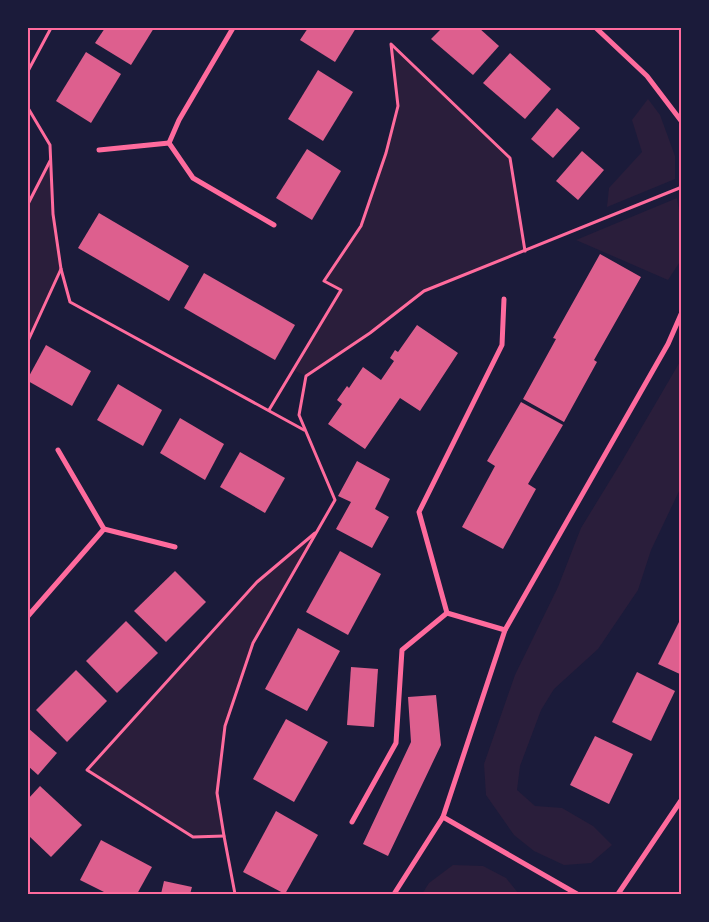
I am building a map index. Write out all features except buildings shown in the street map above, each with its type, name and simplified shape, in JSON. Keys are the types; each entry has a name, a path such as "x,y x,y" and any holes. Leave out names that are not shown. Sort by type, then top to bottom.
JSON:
{"street":[{"path":"169,143 179,120 233,28"},
{"path":"596,28 647,76 682,122"},
{"path":"99,150 169,143"},
{"path":"169,143 193,178 274,224"},
{"path":"447,613 419,512 502,345 504,299"},
{"path":"394,894 443,817 505,630 668,344 682,312"},
{"path":"58,450 104,529 175,547"},
{"path":"28,616 104,529"},
{"path":"447,613 505,630"},
{"path":"352,822 396,743 402,650 447,613"},
{"path":"618,894 682,799"},
{"path":"443,817 577,894"}],"path":[{"path":"28,71 51,28"},
{"path":"269,410 341,290 324,281 361,226 386,153 398,106 391,44 510,158 525,251"},
{"path":"28,108 50,145 53,214 61,269 70,302 305,430"},
{"path":"28,204 50,161"},
{"path":"235,894 217,793 225,726 253,643 335,500 299,415 306,376 370,333 424,291 682,187"},
{"path":"28,341 61,269"},
{"path":"224,836 193,837 87,770 257,582 317,531"}],"shaded area":[{"path":"391,44 510,158 525,251 424,291 370,333 306,376 293,370 341,290 324,281 361,226 386,153 398,106"},
{"path":"648,99 660,115 675,156 675,179 607,207 609,188 642,152 632,120"},
{"path":"50,161 53,214 61,269 28,341 28,204"},
{"path":"677,198 681,225 681,260 668,280 576,240"},
{"path":"681,360 681,487 651,550 638,590 598,649 554,689 541,710 520,766 517,790 535,806 562,808 593,826 612,845 591,863 564,865 534,851 514,835 486,795 484,764 515,675 558,587 581,528"},
{"path":"317,531 253,643 225,726 217,793 224,836 193,837 87,770 257,582"},
{"path":"453,865 483,866 506,878 519,894 422,894 429,883"}]}
